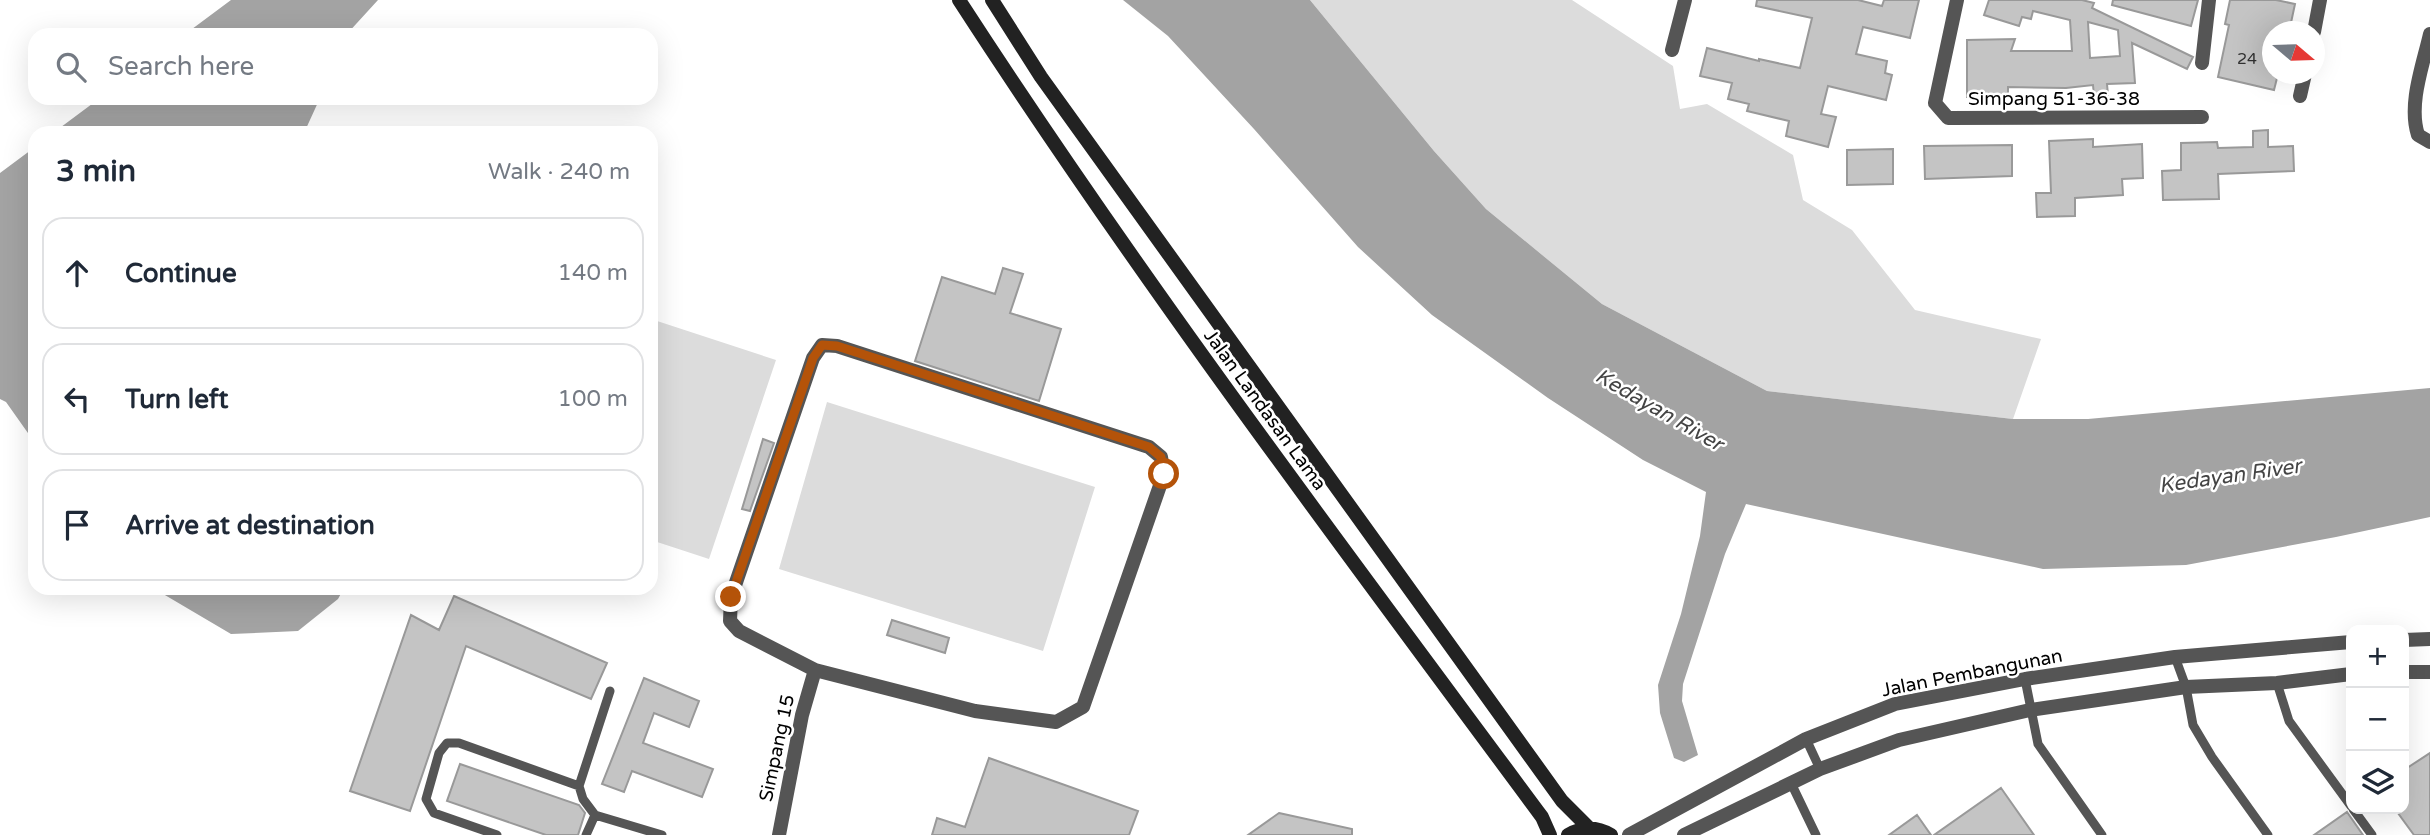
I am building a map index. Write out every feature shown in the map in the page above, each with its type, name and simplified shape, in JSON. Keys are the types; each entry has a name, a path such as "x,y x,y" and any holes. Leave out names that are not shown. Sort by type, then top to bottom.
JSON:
{"main road":[{"name":"Jalan Landasan Lama","path":"959,0 1024,100 1187,336 1542,817 1550,835"},
{"name":"Jalan Landasan Lama","path":"992,0 1041,77 1222,330 1562,801 1588,828"},
{"path":"1568,835 1578,829 1588,828 1599,829 1611,835"}],"street":[{"path":"1672,50 1685,0"},
{"name":"Simpang 51-36-38","path":"1957,0 1935,103 1948,118 2202,117"},
{"path":"2202,63 2209,0"},
{"path":"2316,21 2320,0"},
{"path":"2430,34 2414,110 2418,135 2430,142"},
{"path":"2300,96 2303,84"},
{"path":"822,345 837,346 1149,447 1161,457 1164,474 1083,708 1056,722 975,711 815,670 739,631 730,621 731,597 813,358 822,345"},
{"path":"2409,640 2430,639"},
{"name":"Jalan Pembangunan","path":"1629,835 1807,739 1895,704 2025,679 2175,657 2346,642"},
{"name":"Simpang 15","path":"779,835 802,715 815,670"},
{"path":"2409,672 2430,672"},
{"path":"1684,835 1820,769 1899,740 2030,710 2186,687 2346,675"}],"lane":[{"path":"2175,657 2186,687 2193,725 2212,757 2268,835"},
{"path":"2025,679 2038,744 2102,835"},
{"path":"2277,682 2290,721 2346,799"},
{"path":"610,691 579,786 583,799 595,815 662,835"},
{"path":"1807,739 1820,769"},
{"path":"497,835 434,813 426,799 439,753 447,743 460,743 579,786"},
{"path":"1791,783 1816,835"},
{"path":"2357,814 2372,835"},
{"path":"586,835 595,815"}],"shaded area":[{"path":"1310,0 1572,0 1673,66 1680,109 1707,104 1793,155 1803,200 1852,230 1915,310 2041,339 2013,419 1767,391 1602,304 1486,209 1434,151"},
{"path":"658,321 776,360 709,559 658,542"},
{"path":"827,402 1095,487 1043,651 779,569"}],"water":[{"path":"231,0 378,0 352,28 193,28"},
{"name":"Kedayan River","path":"1123,0 1310,0 1434,151 1486,209 1602,304 1767,391 2013,419 2088,419 2430,388 2430,517 2186,565 2043,569 1746,504 1725,554 1683,684 1682,701 1698,755 1684,762 1674,758 1660,713 1658,685 1681,614 1700,536 1706,492 1643,460 1548,398 1432,315 1358,247 1168,36"},
{"path":"91,105 317,105 307,126 62,126"},
{"path":"28,152 28,433 6,402 0,399 0,173"},
{"path":"165,595 340,595 298,631 231,634"}],"building":[{"path":"1757,0 1858,0 1882,6 1884,0 1919,0 1910,38 1863,27 1856,54 1887,61 1885,73 1892,75 1886,100 1828,86 1821,114 1836,117 1828,147 1786,136 1789,121 1747,111 1749,104 1728,99 1732,83 1700,76 1707,48 1800,68 1812,18 1756,6"},
{"path":"1989,0 2082,0 2094,3 2092,8 2193,57 2187,69 2132,43 2135,83 2107,84 2108,95 2094,96 2093,85 2066,88 2008,87 2008,97 1967,97 1967,40 2015,39 2011,51 2072,51 2070,20 2033,11 2031,19 2022,17 2019,26 1984,15","holes":["2088,22 2118,30 2120,56 2090,58"]},
{"path":"2113,0 2198,0 2191,26 2112,5"},
{"path":"2230,0 2276,0 2295,4 2291,21 2262,21 2262,84 2276,84 2274,90 2218,77 2229,25 2225,24"},
{"path":"2268,130 2268,147 2293,146 2294,171 2218,174 2219,199 2163,200 2162,171 2181,170 2181,143 2217,142 2218,148 2253,147 2253,131"},
{"path":"2093,139 2093,147 2142,144 2143,178 2122,179 2123,195 2075,198 2075,216 2037,217 2036,193 2051,193 2049,141"},
{"path":"2012,145 2012,176 1925,179 1924,146"},
{"path":"1893,149 1893,184 1847,185 1847,150"},
{"path":"1003,268 1023,274 1010,313 1061,329 1039,401 915,361 942,277 995,294"},
{"path":"763,439 774,443 750,511 742,509"},
{"path":"454,596 607,663 591,699 466,646 410,811 350,791 411,615 439,630"},
{"path":"892,620 949,638 945,653 887,635"},
{"path":"644,678 699,701 689,727 654,713 643,743 713,769 702,797 632,771 624,792 602,784"},
{"path":"2430,753 2430,835 2414,835 2399,814 2409,814 2409,767"},
{"path":"989,758 1138,811 1129,835 932,835 937,818 965,827"},
{"path":"460,764 579,805 585,813 578,835 546,835 447,801"},
{"path":"2001,788 2034,835 1934,835"},
{"path":"1279,813 1352,829 1352,835 1248,835"},
{"path":"2346,813 2363,835 2314,835"},
{"path":"1917,815 1931,835 1889,835"}],"route":[{"path":"731,597 813,358 822,345 837,346 1149,447 1161,457 1164,474"}]}
